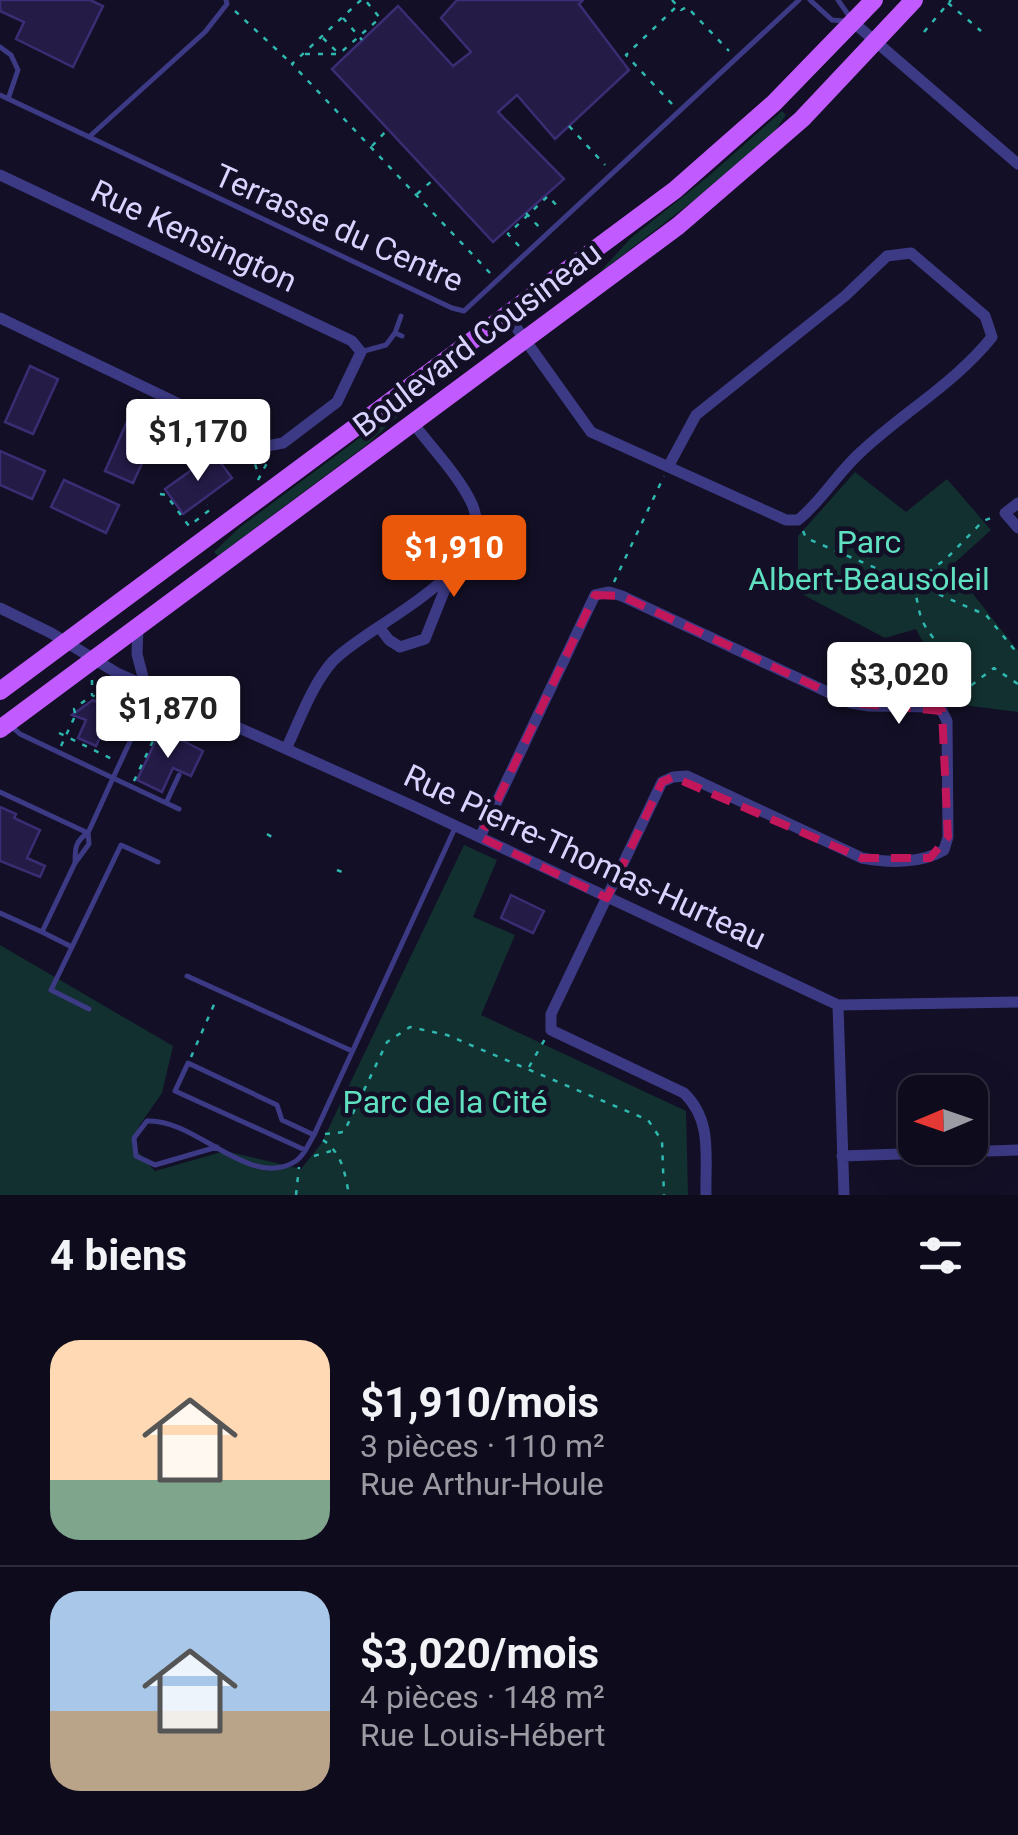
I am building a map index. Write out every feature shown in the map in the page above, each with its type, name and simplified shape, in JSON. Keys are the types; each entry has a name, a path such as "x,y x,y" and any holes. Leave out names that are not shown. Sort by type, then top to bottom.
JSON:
{"main road":[{"name":"Boulevard Cousineau","path":"0,691 508,316 712,160 774,103 874,0"},
{"name":"Boulevard Cousineau","path":"4,726 93,669 138,627 678,226 741,175 877,42 914,0"}],"street":[{"path":"853,22 1018,164"},
{"name":"Rue Kensington","path":"0,175 356,343 361,351"},
{"path":"508,316 591,432 668,468 786,520 798,520 857,455 908,410 970,365 992,337 985,316 912,252 887,256 845,296 696,415 668,468"},
{"path":"0,318 267,446 283,443 337,402 361,351"},
{"path":"380,626 400,648 424,639 449,578 476,530 474,506 413,423"},
{"path":"1018,503 1005,513 1018,528"},
{"path":"286,750 317,683 335,660 449,578"},
{"path":"480,837 595,595 609,592 851,703 934,707 942,711 947,721 948,836 944,850 930,858 862,858 687,776 662,782 551,1014 551,1030 684,1092 697,1105 704,1121 706,1195"},
{"name":"Rue Pierre-Thomas-Hurteau","path":"0,608 67,642 93,669 149,687 838,1005 1018,1002"},
{"path":"138,627 138,658 149,687"},
{"path":"838,1005 844,1195"},
{"path":"842,1156 1018,1150"}],"lane":[{"name":"Terrasse du Centre","path":"0,95 446,306 464,310 799,0"},
{"path":"810,0 832,20 853,22"},
{"path":"838,0 853,22"},
{"path":"89,137 205,32 226,2"},
{"path":"0,47 11,55 18,70 8,98"},
{"path":"361,351 386,345 398,334 401,316"},
{"path":"42,932 74,863 89,844 88,832 149,687"},
{"path":"4,726 178,809"},
{"path":"166,803 179,775"},
{"path":"0,792 88,832"},
{"path":"217,1146 155,1164 136,1156 134,1138 147,1121 164,1120 217,1146 254,1166 275,1170 299,1160 456,826"},
{"path":"89,1008 51,990 121,846 158,862"},
{"path":"0,913 72,946"},
{"path":"188,976 352,1051"},
{"path":"305,1150 176,1090 188,1063 278,1105 282,1120 314,1135"}],"path":[{"path":"292,64 362,0 380,18 339,54 304,54"},
{"path":"672,0 681,10 687,6 729,51"},
{"path":"226,2 292,64 490,272"},
{"path":"924,32 949,2 981,31"},
{"path":"672,104 626,55 677,6"},
{"path":"342,17 360,38"},
{"path":"322,37 339,54"},
{"path":"624,64 630,60"},
{"path":"569,126 606,166"},
{"path":"371,146 388,129"},
{"path":"417,194 434,178"},
{"path":"520,247 507,232 546,195 560,209"},
{"path":"527,214 540,228"},
{"path":"251,452 260,478"},
{"path":"256,484 269,459"},
{"path":"609,592 668,468"},
{"path":"160,494 166,495 188,526 211,510 207,504"},
{"path":"913,584 947,558 983,521 1005,513"},
{"path":"175,519 182,516"},
{"path":"798,520 806,538 986,614 1018,654"},
{"path":"913,584 924,623 955,662 960,694"},
{"path":"942,711 994,668 1018,684"},
{"path":"66,736 74,709 92,695 93,669"},
{"path":"92,695 134,715"},
{"path":"135,780 168,709"},
{"path":"147,722 188,741 196,722"},
{"path":"59,733 113,759"},
{"path":"267,834 275,839"},
{"path":"337,870 344,873"},
{"path":"188,1063 220,990"},
{"path":"314,1135 344,1132 386,1042 410,1027 447,1034 648,1120 662,1142 664,1195"},
{"path":"528,1068 551,1030"},
{"path":"314,1135 334,1150 344,1166 349,1195"},
{"path":"296,1195 299,1160 334,1150"}],"highlighted area":[{"path":"595,595 622,596 851,703 942,711 948,837 930,858 862,858 673,777 662,782 607,898 480,837"}],"green space":[{"path":"782,111 786,115 774,132 697,198 598,274 631,238"},
{"path":"409,401 411,404 369,443 218,556 214,552 239,528"},
{"name":"Parc Albert-Beausoleil","path":"855,472 906,512 947,479 991,530 951,566 1018,651 1018,712 955,704 916,629 885,638 798,592 798,536"},
{"name":"Parc de la Cité","path":"464,845 497,860 473,917 515,935 481,1015 686,1111 688,1195 0,1195 0,945 173,1046 162,1093 139,1126 134,1147 155,1171 225,1151 301,1169 321,1144"}],"building":[{"path":"0,0 90,0 103,6 73,67 16,39 24,22 0,11"},
{"path":"457,0 583,0 579,4 629,70 555,139 517,95 498,112 564,179 493,242 332,69 398,6 453,66 471,52 441,18"},
{"path":"30,366 58,379 33,434 5,422"},
{"path":"130,415 158,428 133,483 105,471"},
{"path":"0,451 45,471 32,499 0,485"},
{"path":"214,454 232,478 183,514 165,489"},
{"path":"64,480 119,505 106,533 51,507"},
{"path":"93,700 113,709 96,746 78,738 86,720 72,715"},
{"path":"161,730 203,751 191,776 173,768 162,792 137,780"},
{"path":"0,807 40,830 27,858 45,866 40,877 0,861"},
{"path":"511,895 544,911 533,933 501,918"}]}
